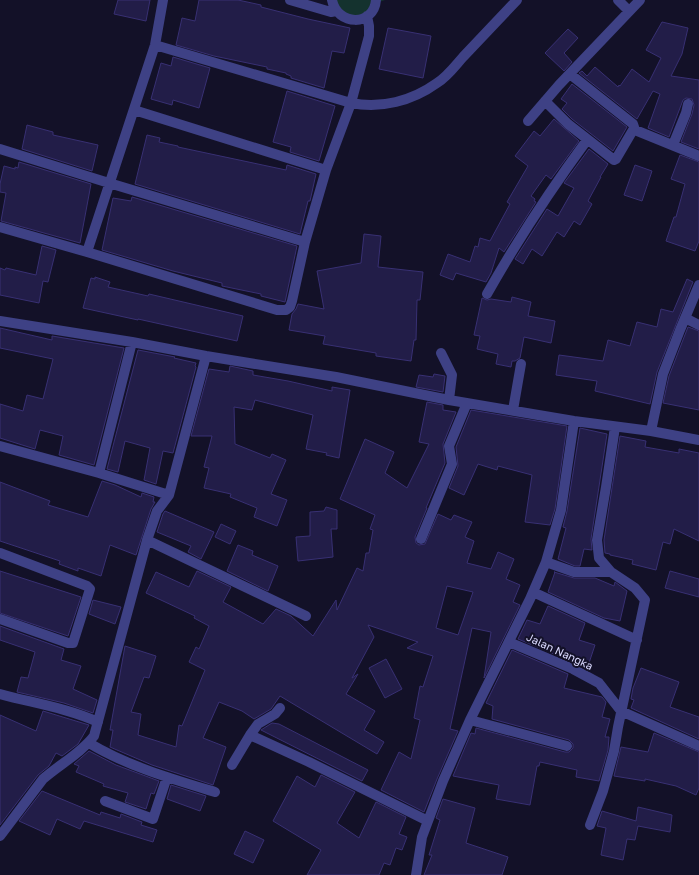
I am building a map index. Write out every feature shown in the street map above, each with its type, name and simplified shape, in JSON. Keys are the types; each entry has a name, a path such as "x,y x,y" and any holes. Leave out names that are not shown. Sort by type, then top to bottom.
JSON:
{"street":[{"path":"87,252 155,45 163,0"},
{"path":"290,0 331,12 336,11"},
{"path":"332,0 336,11 341,16 354,20 367,16 379,1"},
{"path":"155,45 351,104 381,106 422,92 438,83 517,0"},
{"path":"618,0 629,11"},
{"path":"528,121 544,101 640,0"},
{"path":"0,227 282,311 286,310 290,307 292,301 305,242 326,170 351,104 369,36 370,26 367,16"},
{"path":"570,74 633,124 635,130"},
{"path":"544,101 568,124 616,160 635,130"},
{"path":"673,145 686,114 688,104"},
{"path":"134,110 326,170"},
{"path":"635,130 699,156"},
{"path":"487,294 505,262 566,170 588,140"},
{"path":"0,149 109,184 305,242"},
{"path":"650,431 663,374 699,285"},
{"path":"685,318 699,325"},
{"path":"0,321 336,377 448,400 699,440"},
{"path":"100,473 132,342"},
{"path":"441,353 452,375 448,400"},
{"path":"0,836 43,779 51,771 69,760 89,743 94,736 147,540 157,511 169,495 206,356"},
{"path":"513,410 521,364"},
{"path":"420,539 452,464 450,446 466,403"},
{"path":"416,875 422,837 443,780 470,720 509,642 546,562 561,510 574,421"},
{"path":"590,825 608,775 614,751 621,712 646,600 634,588 610,572 600,558 597,540 615,426"},
{"path":"0,446 100,473 169,495"},
{"path":"147,540 306,616"},
{"path":"0,554 87,586 90,589 73,643 68,643 0,618"},
{"path":"546,562 574,572 610,572"},
{"path":"533,592 637,640"},
{"name":"Jalan Nangka","path":"509,642 573,669 599,683 621,712 699,746"},
{"path":"0,694 65,710 98,722"},
{"path":"232,765 258,724 275,714 280,708"},
{"path":"470,720 567,746"},
{"path":"250,735 309,762 428,821"},
{"path":"89,743 117,758 167,777 215,792"},
{"path":"105,801 153,819 167,777"}],"green space":[{"path":"332,0 385,0 376,3 373,10 348,19"}],"building":[{"path":"118,0 150,0 146,21 114,14"},
{"path":"199,0 238,0 308,19 350,28 344,53 332,51 324,88 291,78 291,76 286,73 267,69 267,67 214,56 176,45 182,18 195,21"},
{"path":"662,22 688,28 682,54 671,76 699,80 699,149 681,142 692,114 694,105 692,99 686,98 683,100 669,137 648,128 660,94 653,91 637,119 579,73 582,71 587,76 595,67 618,87 632,69 649,82 661,58 646,50"},
{"path":"388,28 431,36 423,78 379,69"},
{"path":"568,29 578,38 564,53 572,62 564,71 545,53"},
{"path":"173,57 210,68 199,108 173,100 172,105 151,99 161,63 171,66"},
{"path":"572,84 627,127 613,151 572,119 562,109 567,103 561,99"},
{"path":"287,91 335,106 319,161 290,152 291,147 273,142"},
{"path":"554,119 579,141 551,179 546,175 531,196 536,202 504,252 499,248 491,273 486,282 456,273 453,280 440,275 448,254 470,262 475,246 478,247 480,238 490,241 510,204 507,202 528,166 515,156 534,131 540,136"},
{"path":"27,125 53,132 53,135 98,145 92,171 22,149"},
{"path":"147,135 160,138 159,142 178,147 286,170 287,165 316,174 300,234 135,184"},
{"path":"589,149 608,164 588,201 592,204 580,225 574,221 564,237 557,232 542,256 532,249 523,264 515,259 547,209 558,216 574,188 564,183"},
{"path":"680,155 699,162 699,241 695,251 666,241 674,217 676,217 685,184 671,179"},
{"path":"19,162 91,184 80,243 1,221 6,193 0,192 0,184 4,166 15,169 15,167 18,168"},
{"path":"635,165 652,171 642,201 624,195"},
{"path":"132,197 297,246 285,302 261,296 261,294 222,286 222,283 173,271 102,250 113,198 131,201"},
{"path":"364,234 381,236 378,267 423,272 420,300 417,300 416,340 414,340 411,361 376,356 376,353 323,344 325,336 289,330 292,314 298,304 324,309 317,271 361,263"},
{"path":"42,246 56,250 48,282 43,281 39,303 0,295 0,268 36,275"},
{"path":"95,277 110,282 108,287 148,296 149,294 243,316 237,341 83,308 91,278 95,279"},
{"path":"687,279 693,282 657,372 650,404 595,391 597,381 556,375 559,355 603,361 608,340 630,346 637,322 657,327 661,309 673,312"},
{"path":"512,297 531,302 528,316 555,321 551,343 524,337 520,358 512,361 511,367 496,364 498,354 477,349 480,336 474,335 482,298 487,300 491,299 511,302"},
{"path":"688,327 699,331 699,410 663,403 669,376"},
{"path":"0,328 52,340 52,336 124,348 94,465 59,455 63,436 40,430 35,449 0,438 0,404 23,411 27,395 43,399 53,359 0,348"},
{"path":"138,350 175,357 174,358 196,363 173,453 163,451 156,484 144,480 150,448 125,441 118,472 107,469"},
{"path":"230,366 253,371 253,375 332,391 332,387 350,390 339,458 326,455 327,453 306,449 313,415 255,400 252,410 234,407 235,444 270,458 272,454 286,460 271,494 287,500 277,526 254,517 257,508 230,497 231,494 204,488 209,468 204,467 212,436 191,436 209,369 229,372"},
{"path":"434,374 445,376 443,392 416,387 419,375 433,377"},
{"path":"427,402 443,405 443,410 456,412 443,444 445,463 415,537 416,543 419,545 425,544 438,514 451,520 454,515 472,522 465,537 474,541 467,563 491,569 498,552 514,559 506,579 520,585 513,602 520,605 484,678 491,632 472,628 450,729 458,731 424,812 381,790 399,752 411,759 420,720 414,718 420,686 423,687 433,656 407,648 418,642 368,625 374,637 352,678 358,674 346,694 375,711 364,730 384,742 377,754 280,696 271,709 254,719 242,711 219,702 203,738 226,747 213,785 152,765 110,747 113,730 110,730 125,646 156,656 149,678 144,677 131,712 141,714 138,735 176,747 179,725 182,726 205,670 189,662 196,647 199,649 209,626 194,618 195,616 146,593 156,572 189,587 197,571 231,587 223,602 263,624 276,609 291,616 313,636 336,600 337,610 357,568 363,571 366,553 369,553 373,530 370,529 375,515 340,499 365,439 394,452 385,473 407,488 429,444 419,442","holes":["447,586 473,592 458,635 436,628"]},
{"path":"471,410 567,426 555,509 550,525 525,522 532,475 498,466 497,470 478,464 464,495 449,488 458,466 456,447"},
{"path":"580,428 607,434 591,539 592,550 584,549 580,566 575,566 558,559 566,528 563,527 567,511"},
{"path":"620,436 646,441 645,447 679,453 679,449 699,453 699,541 674,529 670,544 663,542 656,570 632,564 633,560 605,553 604,540"},
{"path":"102,481 115,485 141,497 142,493 154,497 153,502 155,502 151,509 136,555 110,545 101,576 78,568 78,571 59,564 60,561 0,541 0,482 50,501 48,505 88,517"},
{"path":"326,507 337,510 337,529 331,529 333,557 298,561 296,537 310,536 310,512 324,511"},
{"path":"165,511 214,532 201,559 188,552 191,546 157,532"},
{"path":"221,524 236,531 230,544 215,537"},
{"path":"238,545 253,551 252,555 278,566 268,591 227,571"},
{"path":"0,571 81,597 68,636 0,613"},
{"path":"670,571 699,579 699,597 665,588"},
{"path":"555,572 574,578 595,578 614,586 615,582 627,591 620,621 604,618 548,592"},
{"path":"93,600 121,607 115,624 89,614"},
{"path":"548,606 585,623 579,640 595,645 589,663 572,657 571,661 518,639 527,620 540,624"},
{"path":"0,626 64,649 61,660 81,666 73,689 97,700 93,713 64,703 17,692 21,677 28,678 35,652 0,640"},
{"path":"512,650 568,674 564,688 602,697 606,702 602,717 610,719 605,737 609,737 608,750 599,781 576,777 577,770 540,762 539,766 537,766 530,805 496,799 499,785 453,776 471,733 475,734 476,728 565,752 569,752 573,748 573,744 569,740 492,719 493,706 486,703"},
{"path":"386,659 402,689 385,698 369,668"},
{"path":"641,668 679,682 670,707 699,717 699,739 631,708 634,700 631,699 633,688"},
{"path":"43,711 89,725 78,744 62,756 56,753 49,766 38,775 0,825 0,715 36,731"},
{"path":"272,723 279,724 368,770 362,781 261,730"},
{"path":"654,733 699,752 699,788 696,795 676,786 645,779 645,781 614,776 621,747 648,752"},
{"path":"89,751 116,765 159,781 154,794 151,793 146,809 125,802 128,793 103,786 104,784 76,772 79,766 74,764"},
{"path":"321,775 355,792 337,823 359,838 376,802 406,817 399,834 407,837 402,850 396,848 390,865 384,863 379,875 307,875 321,850 273,821 297,776 315,787"},
{"path":"171,785 206,796 200,811 167,799"},
{"path":"42,791 100,815 101,812 120,818 121,814 142,822 141,825 157,830 153,842 84,821 80,829 57,819 50,835 19,821"},
{"path":"443,799 475,808 466,843 508,857 502,875 424,875 432,855 429,855 440,820 436,818"},
{"path":"638,807 672,815 670,832 638,826 635,840 627,839 623,860 601,855 606,828 597,826 602,811 636,821"},
{"path":"245,831 264,840 253,863 234,854"}]}
